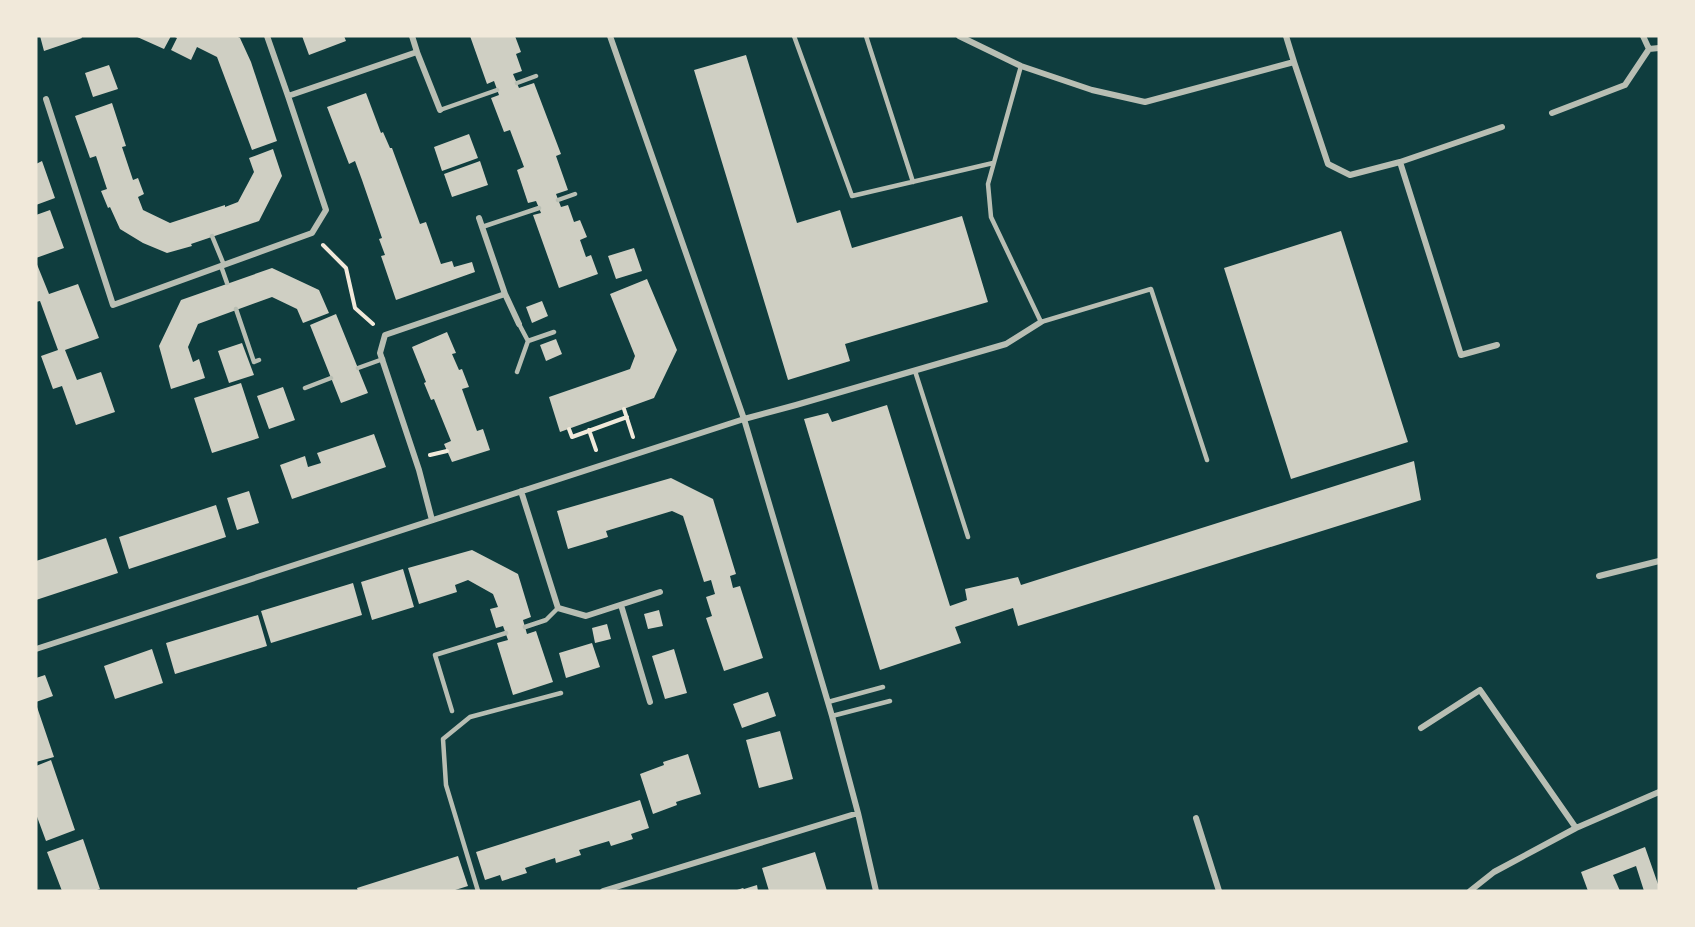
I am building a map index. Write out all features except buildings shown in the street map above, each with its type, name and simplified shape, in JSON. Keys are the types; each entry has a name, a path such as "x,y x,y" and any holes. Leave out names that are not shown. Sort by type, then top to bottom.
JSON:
{"street":[{"path":"46,99 113,305 312,233 326,210 267,36"},
{"path":"412,36 440,110"},
{"path":"610,36 744,419 832,716 876,891"},
{"path":"959,36 1021,66 1092,90 1145,102 1294,62"},
{"path":"1286,36 1328,164 1350,175 1400,162 1502,127"},
{"path":"1643,36 1649,49"},
{"path":"1649,49 1659,48"},
{"path":"1552,113 1625,85 1649,49"},
{"path":"288,96 417,52"},
{"path":"1400,162 1461,355 1497,345"},
{"path":"479,218 519,324"},
{"path":"432,520 419,470 380,353 385,334 506,294"},
{"path":"36,649 744,419 1006,344 1041,322"},
{"path":"521,491 558,608 586,616 660,592"},
{"path":"1599,576 1659,561"},
{"path":"621,605 650,702"},
{"path":"1421,728 1480,690 1576,828"},
{"path":"1470,891 1494,872 1576,828 1659,792"},
{"path":"603,891 858,813"},
{"path":"1196,818 1219,891"}],"lane":[{"path":"794,36 852,196 993,163"},
{"path":"866,36 913,182"},
{"path":"1021,66 988,184 991,217 1041,322 1151,289 1207,460"},
{"path":"517,83 536,76"},
{"path":"440,110 498,90"},
{"path":"558,200 575,194"},
{"path":"482,227 539,208"},
{"path":"212,236 227,283"},
{"path":"236,309 254,362 259,360"},
{"path":"517,372 528,341 519,324"},
{"path":"528,341 554,332"},
{"path":"358,368 382,359"},
{"path":"915,371 968,537"},
{"path":"305,388 331,378"},
{"path":"525,627 546,620 558,608"},
{"path":"452,711 435,655 506,633"},
{"path":"828,702 883,687"},
{"path":"478,891 446,785 443,739 470,717 561,693"},
{"path":"832,716 890,701"}],"path":[{"path":"312,233 346,268 355,308 385,334"},
{"path":"624,409 638,453"},
{"path":"569,429 572,436 627,417"}]}
